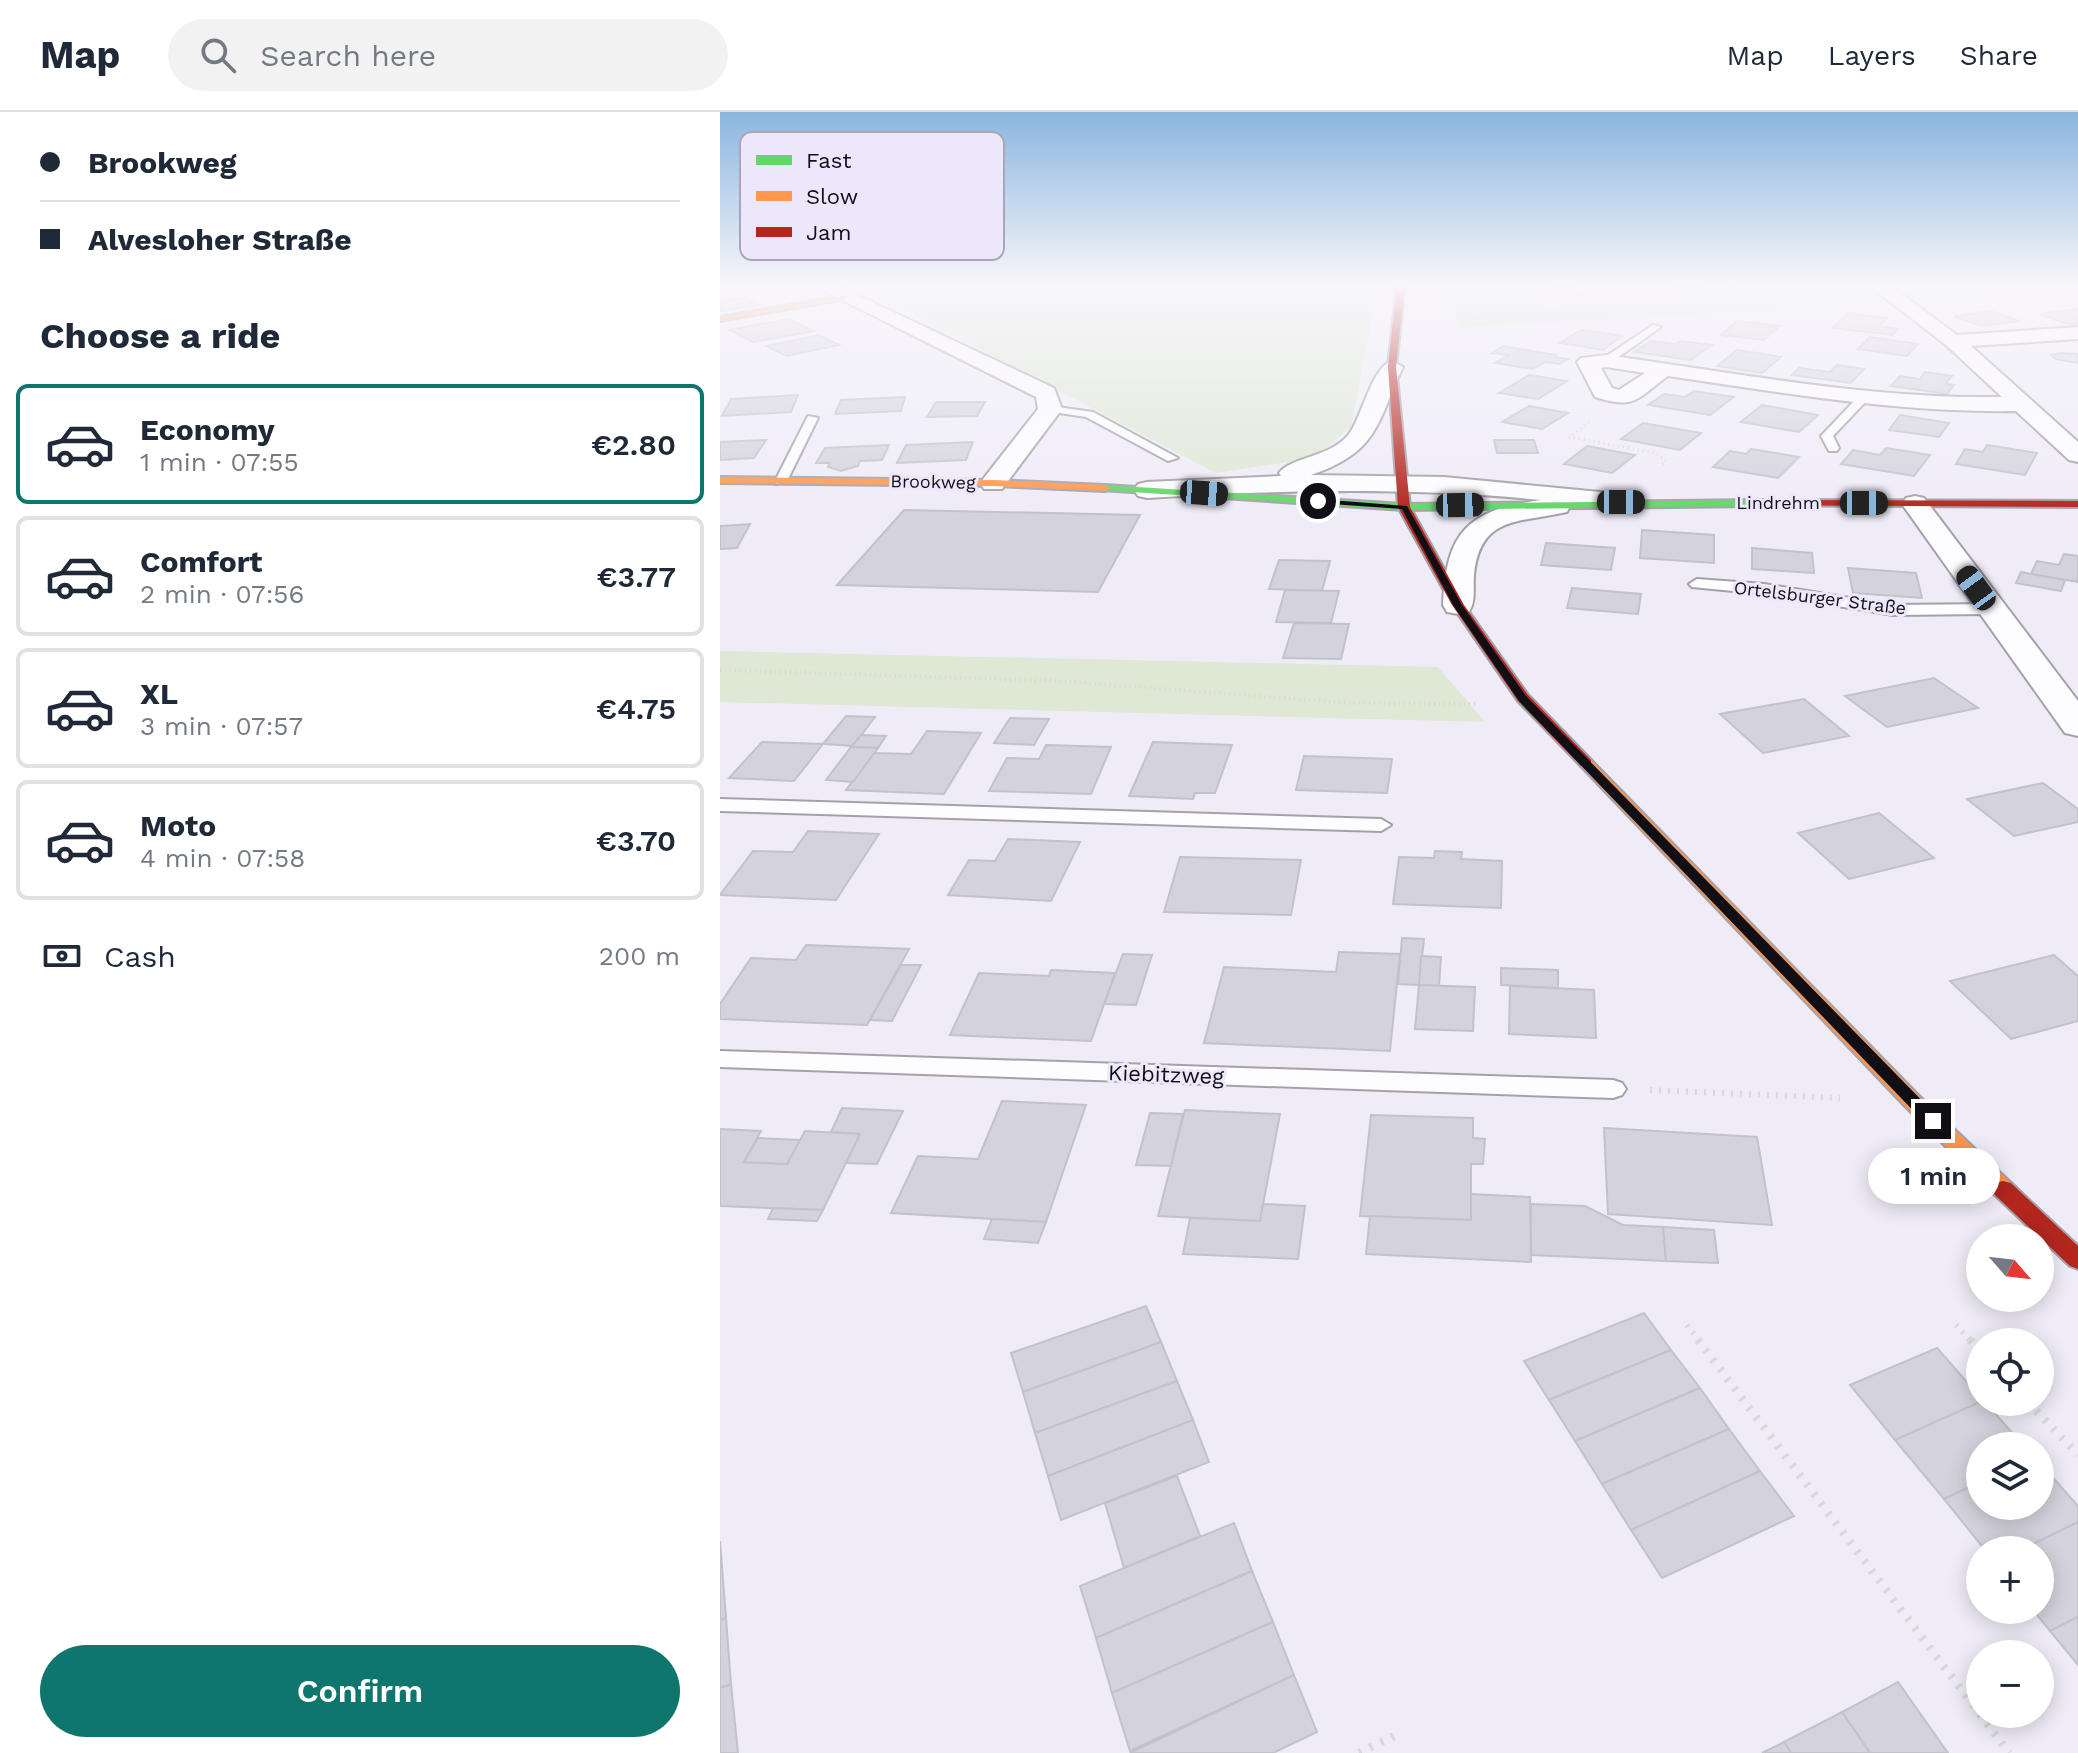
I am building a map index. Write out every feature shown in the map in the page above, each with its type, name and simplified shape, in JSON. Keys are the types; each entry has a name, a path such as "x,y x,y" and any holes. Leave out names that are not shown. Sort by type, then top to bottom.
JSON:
{"street":[{"path":"980,361 1046,393 1050,409 993,483"},
{"path":"1393,361 1402,495 1458,605 1523,698 1912,1101 2078,1260"},
{"path":"1665,369 1622,398 1603,392 1588,362 1606,361 1665,369 1863,398 1954,405 2025,404"},
{"path":"1975,361 2078,455"},
{"path":"1266,481 1328,462 1357,444 1368,427 1374,399 1392,367"},
{"name":"Brookweg","path":"720,480 993,483 1147,490 1402,495"},
{"name":"Brookweg","path":"1147,490 1266,481 1402,495"},
{"name":"Lindrehm","path":"1402,495 1482,485 1621,502"},
{"name":"Lindrehm","path":"1402,495 1592,502 2078,504"},
{"path":"1458,605 1457,569 1467,541 1481,526 1515,511 1592,502"},
{"path":"1915,504 2075,720"}],"lane":[{"path":"1833,448 1827,436 1829,432 1863,398"},
{"path":"1050,409 1089,414 1172,458"},
{"path":"781,481 812,418"},
{"name":"Ortelsburger Straße","path":"1697,584 1764,589 1893,610 1991,609"},
{"path":"720,805 1381,825"},
{"name":"Kiebitzweg","path":"720,1059 1613,1089"}],"path":[{"path":"1621,502 1666,461 1656,453 1569,437 1622,398"},
{"path":"720,670 1060,681 1351,703 1458,706 1523,698"},
{"path":"1613,1089 1912,1101"},
{"path":"1687,1325 2009,1753"},
{"path":"1956,1325 1966,1336"},
{"path":"2041,1416 2078,1455"},
{"path":"1359,1753 1394,1736"}],"green space":[{"path":"1001,361 1364,361 1351,426 1324,450 1289,462 1216,473"},
{"path":"720,651 1438,667 1485,722 720,702"}],"building":[{"path":"1565,361 1560,364 1545,362 1533,369 1495,363"},
{"path":"1724,361 1777,361 1762,373 1717,366"},
{"path":"1837,365 1864,369 1851,383 1792,375 1799,368 1830,372"},
{"path":"1925,372 1952,376 1945,384 1954,385 1947,394 1891,386 1900,376 1920,379"},
{"path":"1529,375 1567,381 1538,399 1499,393"},
{"path":"1694,391 1734,397 1710,415 1648,405 1664,394 1685,397"},
{"path":"798,395 791,412 722,416 731,399"},
{"path":"905,397 901,411 835,414 841,400"},
{"path":"936,402 985,402 977,416 927,417"},
{"path":"1762,405 1818,415 1799,432 1741,422"},
{"path":"1529,406 1568,413 1542,429 1502,422"},
{"path":"1900,415 1949,423 1939,437 1889,430"},
{"path":"1643,423 1701,433 1680,450 1621,439"},
{"path":"766,440 754,458 720,460 720,442"},
{"path":"1494,440 1534,440 1538,453 1497,453"},
{"path":"973,442 966,460 897,463 906,445"},
{"path":"889,445 882,460 860,461 858,466 841,471 828,467 830,463 816,463 825,448"},
{"path":"1987,445 2037,453 2025,475 1956,464 1965,449 1983,452"},
{"path":"1587,446 1635,455 1612,473 1564,464"},
{"path":"1886,448 1930,455 1914,476 1841,464 1853,450 1880,455"},
{"path":"1751,449 1799,457 1778,478 1713,467 1730,451 1746,454"},
{"path":"904,510 1140,515 1098,592 837,585"},
{"path":"750,524 737,548 720,549 720,526"},
{"path":"1642,530 1714,535 1714,563 1640,558"},
{"path":"1546,543 1615,548 1611,570 1541,565"},
{"path":"1752,548 1812,553 1814,573 1752,569"},
{"path":"2064,554 2078,556 2078,582 2031,574 2037,561 2059,565"},
{"path":"1279,560 1330,561 1322,591 1269,589"},
{"path":"1848,568 1916,573 1922,598 1853,593"},
{"path":"2021,572 2065,580 2061,591 2016,583"},
{"path":"1572,588 1641,594 1638,614 1567,608"},
{"path":"1285,590 1339,591 1331,623 1276,622"},
{"path":"1294,623 1349,624 1341,659 1283,658"},
{"path":"1934,678 1978,708 1887,727 1845,696"},
{"path":"1804,699 1849,736 1763,753 1720,714"},
{"path":"846,716 875,717 853,746 823,744"},
{"path":"1010,718 1049,719 1034,745 994,743"},
{"path":"927,731 981,733 944,794 846,790 874,753 911,754"},
{"path":"861,735 886,736 878,748 851,747"},
{"path":"762,742 823,744 794,781 729,778"},
{"path":"1153,742 1232,745 1215,793 1195,793 1193,799 1129,796"},
{"path":"1046,745 1111,747 1091,794 989,791 1007,758 1039,759"},
{"path":"851,747 878,748 853,782 826,780"},
{"path":"1304,756 1392,759 1387,793 1296,790"},
{"path":"2043,783 2078,809 2078,822 2014,836 1967,799"},
{"path":"1879,813 1934,858 1849,879 1798,833"},
{"path":"808,831 879,834 836,900 720,895 753,851 793,852"},
{"path":"1008,839 1080,842 1051,901 948,895 969,860 995,861"},
{"path":"1435,851 1462,852 1461,859 1502,861 1501,908 1393,904 1399,857 1434,858"},
{"path":"1180,857 1301,860 1291,915 1164,912"},
{"path":"1402,938 1424,939 1419,985 1398,984"},
{"path":"806,945 909,949 867,1025 720,1019 720,1004 751,958 796,960"},
{"path":"1339,952 1400,954 1390,1051 1204,1043 1224,967 1336,972"},
{"path":"1123,954 1152,955 1136,1005 1104,1004"},
{"path":"2054,955 2078,976 2078,1021 2011,1039 1950,981"},
{"path":"1421,956 1441,957 1439,986 1419,985"},
{"path":"901,965 921,965 892,1021 870,1020"},
{"path":"1501,968 1558,970 1558,988 1501,985"},
{"path":"1051,970 1115,973 1091,1041 950,1035 979,973 1049,976"},
{"path":"1419,985 1475,987 1473,1031 1415,1029"},
{"path":"1510,986 1594,990 1596,1038 1509,1034"},
{"path":"1002,1101 1086,1105 1046,1222 891,1213 918,1156 978,1159"},
{"path":"842,1108 903,1111 877,1164 846,1163 860,1134 831,1132"},
{"path":"1185,1110 1280,1114 1260,1221 1158,1216"},
{"path":"1150,1113 1183,1114 1171,1166 1136,1165"},
{"path":"1371,1115 1473,1118 1473,1138 1485,1139 1483,1164 1471,1164 1471,1220 1360,1216"},
{"path":"1604,1128 1757,1137 1772,1225 1608,1214"},
{"path":"720,1129 761,1131 744,1162 787,1164 805,1131 860,1134 823,1210 720,1206"},
{"path":"758,1138 800,1140 787,1164 744,1162"},
{"path":"1471,1194 1530,1197 1531,1262 1366,1254 1370,1216 1471,1220"},
{"path":"1263,1204 1305,1206 1298,1259 1183,1254 1190,1218 1260,1221"},
{"path":"1531,1204 1585,1206 1623,1225 1663,1227 1666,1261 1531,1255"},
{"path":"773,1208 823,1210 817,1221 768,1219"},
{"path":"992,1219 1046,1222 1038,1243 984,1239"},
{"path":"1663,1227 1714,1230 1718,1263 1666,1261"},
{"path":"1146,1306 1161,1342 1023,1392 1011,1353"},
{"path":"1644,1313 1671,1350 1549,1400 1524,1361"},
{"path":"1161,1342 1177,1381 1035,1433 1023,1392"},
{"path":"1937,1348 1966,1381 1966,1408 1895,1440 1850,1385"},
{"path":"1671,1350 1700,1388 1575,1441 1549,1400"},
{"path":"1177,1381 1193,1420 1048,1476 1035,1433"},
{"path":"1700,1388 1729,1429 1602,1484 1575,1441"},
{"path":"1966,1408 1966,1416 1997,1416 2012,1432 1966,1432 1966,1489 1944,1499 1895,1440"},
{"path":"1193,1420 1209,1462 1061,1520 1048,1476"},
{"path":"1729,1429 1760,1471 1631,1530 1602,1484"},
{"path":"1760,1471 1794,1516 1662,1578 1631,1530"},
{"path":"1177,1476 1200,1536 1124,1568 1105,1503"},
{"path":"2054,1479 2078,1506 2078,1522 2050,1536 1974,1536 1944,1499 1966,1489 1966,1520 2054,1520"},
{"path":"2078,1522 2078,1617 2050,1631 2044,1624 2054,1624 2054,1536 2050,1536"},
{"path":"1234,1523 1252,1571 1096,1638 1080,1586"},
{"path":"720,1541 726,1618 720,1620"},
{"path":"1252,1571 1273,1622 1112,1693 1096,1638"},
{"path":"2078,1617 2078,1665 2050,1631"},
{"path":"726,1618 731,1684 720,1688 720,1620"},
{"path":"1273,1622 1294,1675 1130,1751 1112,1693"},
{"path":"1294,1675 1317,1732 1273,1753 1130,1753"},
{"path":"1898,1682 1948,1753 1870,1753 1842,1712"},
{"path":"731,1684 738,1753 720,1753 720,1688"},
{"path":"1842,1712 1870,1753 1791,1753 1784,1742"},
{"path":"1784,1742 1791,1753 1762,1753"}],"traffic: fast":[{"path":"1105,488 1404,507 1758,503"}],"traffic: slow":[{"path":"720,480 993,483 1105,488"},
{"path":"1586,763 1912,1101 2003,1189"}],"traffic: jam":[{"path":"1393,361 1404,507 1458,605 1523,698 1586,763"},
{"path":"1758,503 2078,504"},
{"path":"2003,1189 2078,1260"}],"route":[{"path":"1318,501 1404,507 1458,605 1523,698 1933,1121"}]}
